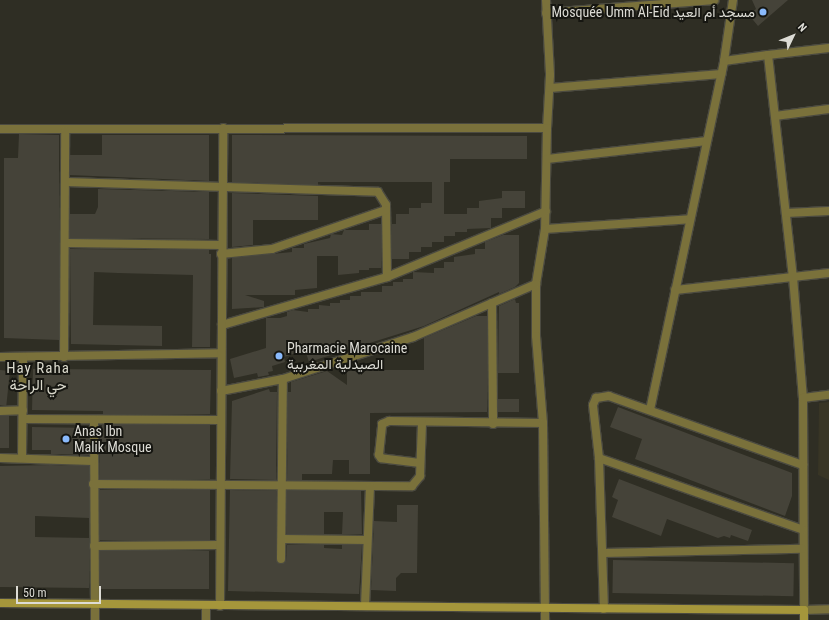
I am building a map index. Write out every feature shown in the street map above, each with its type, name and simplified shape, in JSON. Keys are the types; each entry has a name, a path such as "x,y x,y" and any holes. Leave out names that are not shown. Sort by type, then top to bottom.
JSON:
{"street":[{"path":"545,620 543,423 536,336 536,284 545,229 546,211 547,128 550,88 546,0"},
{"path":"546,13 714,0"},
{"path":"650,410 724,61 733,0"},
{"path":"724,61 829,48"},
{"path":"768,55 793,277 803,398 802,549 804,620"},
{"path":"550,88 721,74"},
{"path":"775,116 829,109"},
{"path":"0,129 65,131 223,128 547,128"},
{"path":"220,606 219,545 223,128"},
{"path":"64,357 66,243 65,131"},
{"path":"547,159 707,141"},
{"path":"66,182 371,190 382,195 386,210 387,277"},
{"path":"221,254 272,248 386,210"},
{"path":"222,326 387,277 546,211"},
{"path":"786,213 829,211"},
{"path":"545,229 690,219"},
{"path":"66,243 221,245"},
{"path":"675,290 829,273"},
{"path":"221,391 283,379 413,337 536,284"},
{"path":"492,303 493,424"},
{"path":"0,358 221,353"},
{"path":"22,458 23,357"},
{"path":"281,559 283,379"},
{"path":"803,398 829,395"},
{"path":"604,609 599,458 593,405 595,399 609,396 803,465"},
{"path":"0,411 23,410"},
{"path":"23,419 221,420"},
{"path":"94,420 92,461 96,620"},
{"path":"420,463 387,460 379,455 381,426 384,423 543,423"},
{"path":"93,484 282,484 370,487 412,486 419,479 422,423"},
{"path":"0,458 92,461"},
{"path":"599,458 803,530"},
{"path":"365,606 370,487"},
{"path":"282,539 367,540"},
{"path":"94,546 219,545"},
{"path":"603,553 802,549"},
{"path":"0,603 604,609 829,609"},
{"path":"206,606 206,620"}],"shaded area":[{"path":"829,402 829,480 818,475 819,403"}],"building":[{"name":"Mosquée Umm Al-Eid مسجد أم العيد","path":"752,0 788,0 758,26 749,15 756,9"},
{"path":"19,134 59,135 59,340 4,338 4,158 18,158"},
{"path":"102,135 209,135 209,181 70,175 70,155 102,155"},
{"path":"232,135 527,136 527,159 450,159 450,182 444,182 444,214 467,214 467,208 479,208 479,201 502,198 502,191 525,191 525,208 502,208 502,218 491,218 491,228 467,229 467,232 455,232 455,236 444,236 444,242 432,242 432,247 421,247 421,252 409,252 409,259 392,259 392,224 396,224 396,214 409,214 409,208 421,208 421,203 432,203 432,182 318,182 318,185 232,182"},
{"path":"98,189 209,192 209,239 70,238 70,214 95,214 98,207"},
{"path":"232,193 318,196 318,220 253,220 253,245 232,247"},
{"path":"369,224 381,224 381,268 369,268 369,270 359,270 359,273 338,275 338,256 317,256 317,288 295,290 295,295 245,295 264,301 264,307 232,309 232,258 292,252 292,248 304,248 304,244 330,238 331,234 342,235 344,230 369,230"},
{"path":"503,235 519,235 519,283 515,287 499,294 499,292 424,326 312,361 315,363 310,365 305,350 284,357 285,362 272,366 273,371 268,372 269,375 258,377 257,373 234,378 230,359 266,348 266,318 280,318 287,316 287,312 293,310 308,312 308,309 319,309 319,305 330,306 330,303 340,303 340,300 350,300 350,296 361,296 361,292 382,292 382,286 393,286 393,282 403,282 403,279 413,279 413,272 434,273 434,268 444,268 444,262 454,262 454,257 475,254 475,249 485,249 485,242"},
{"path":"70,249 209,250 209,254 211,254 210,347 192,347 193,275 94,272 93,325 162,326 162,346 71,344"},
{"path":"515,299 516,303 519,303 519,373 498,373 499,306"},
{"path":"476,316 487,316 487,412 370,413 370,474 349,474 349,460 333,460 332,474 302,474 302,480 287,480 288,392 291,392 291,382 327,371 347,385 347,370 424,370 424,338"},
{"path":"33,369 211,370 210,414 103,414 103,411 32,410"},
{"path":"0,370 10,371 6,406 0,405"},
{"path":"269,389 270,392 277,392 276,480 230,479 232,401"},
{"path":"498,399 519,399 519,412 498,412"},
{"path":"618,407 792,473 792,496 785,516 635,459 642,439 610,427"},
{"path":"0,416 9,416 9,448 0,448"},
{"path":"102,425 210,425 210,479 100,479 100,429 102,429"},
{"name":"Anas Ibn Malik Mosque","path":"32,427 89,428 89,455 51,454 51,450 32,450"},
{"path":"0,466 89,466 89,518 35,516 35,537 89,538 89,588 0,587"},
{"path":"619,479 752,530 748,541 731,535 730,538 724,536 718,538 667,519 661,536 612,517 618,500 612,497"},
{"path":"100,490 210,490 210,540 100,540"},
{"path":"230,490 276,491 276,559 279,564 286,561 287,545 324,545 324,548 342,549 342,545 362,545 359,594 228,591"},
{"path":"287,491 361,491 362,534 342,534 343,512 324,512 324,534 287,534"},
{"path":"397,505 418,505 417,573 401,573 396,578 396,591 371,590 374,521 397,522"},
{"path":"100,551 209,551 209,589 100,589"},
{"path":"613,560 794,563 793,596 612,593"}],"place":[{"name":"Mosquée Umm Al-Eid مسجد أم العيد","path":"763,12"},
{"name":"Pharmacie Marocaine الصيدلية المغربية","path":"279,356"},
{"name":"Anas Ibn Malik Mosque","path":"66,439"}],"district":[{"name":"Hay Raha حي الراحة","path":"38,376"}]}
